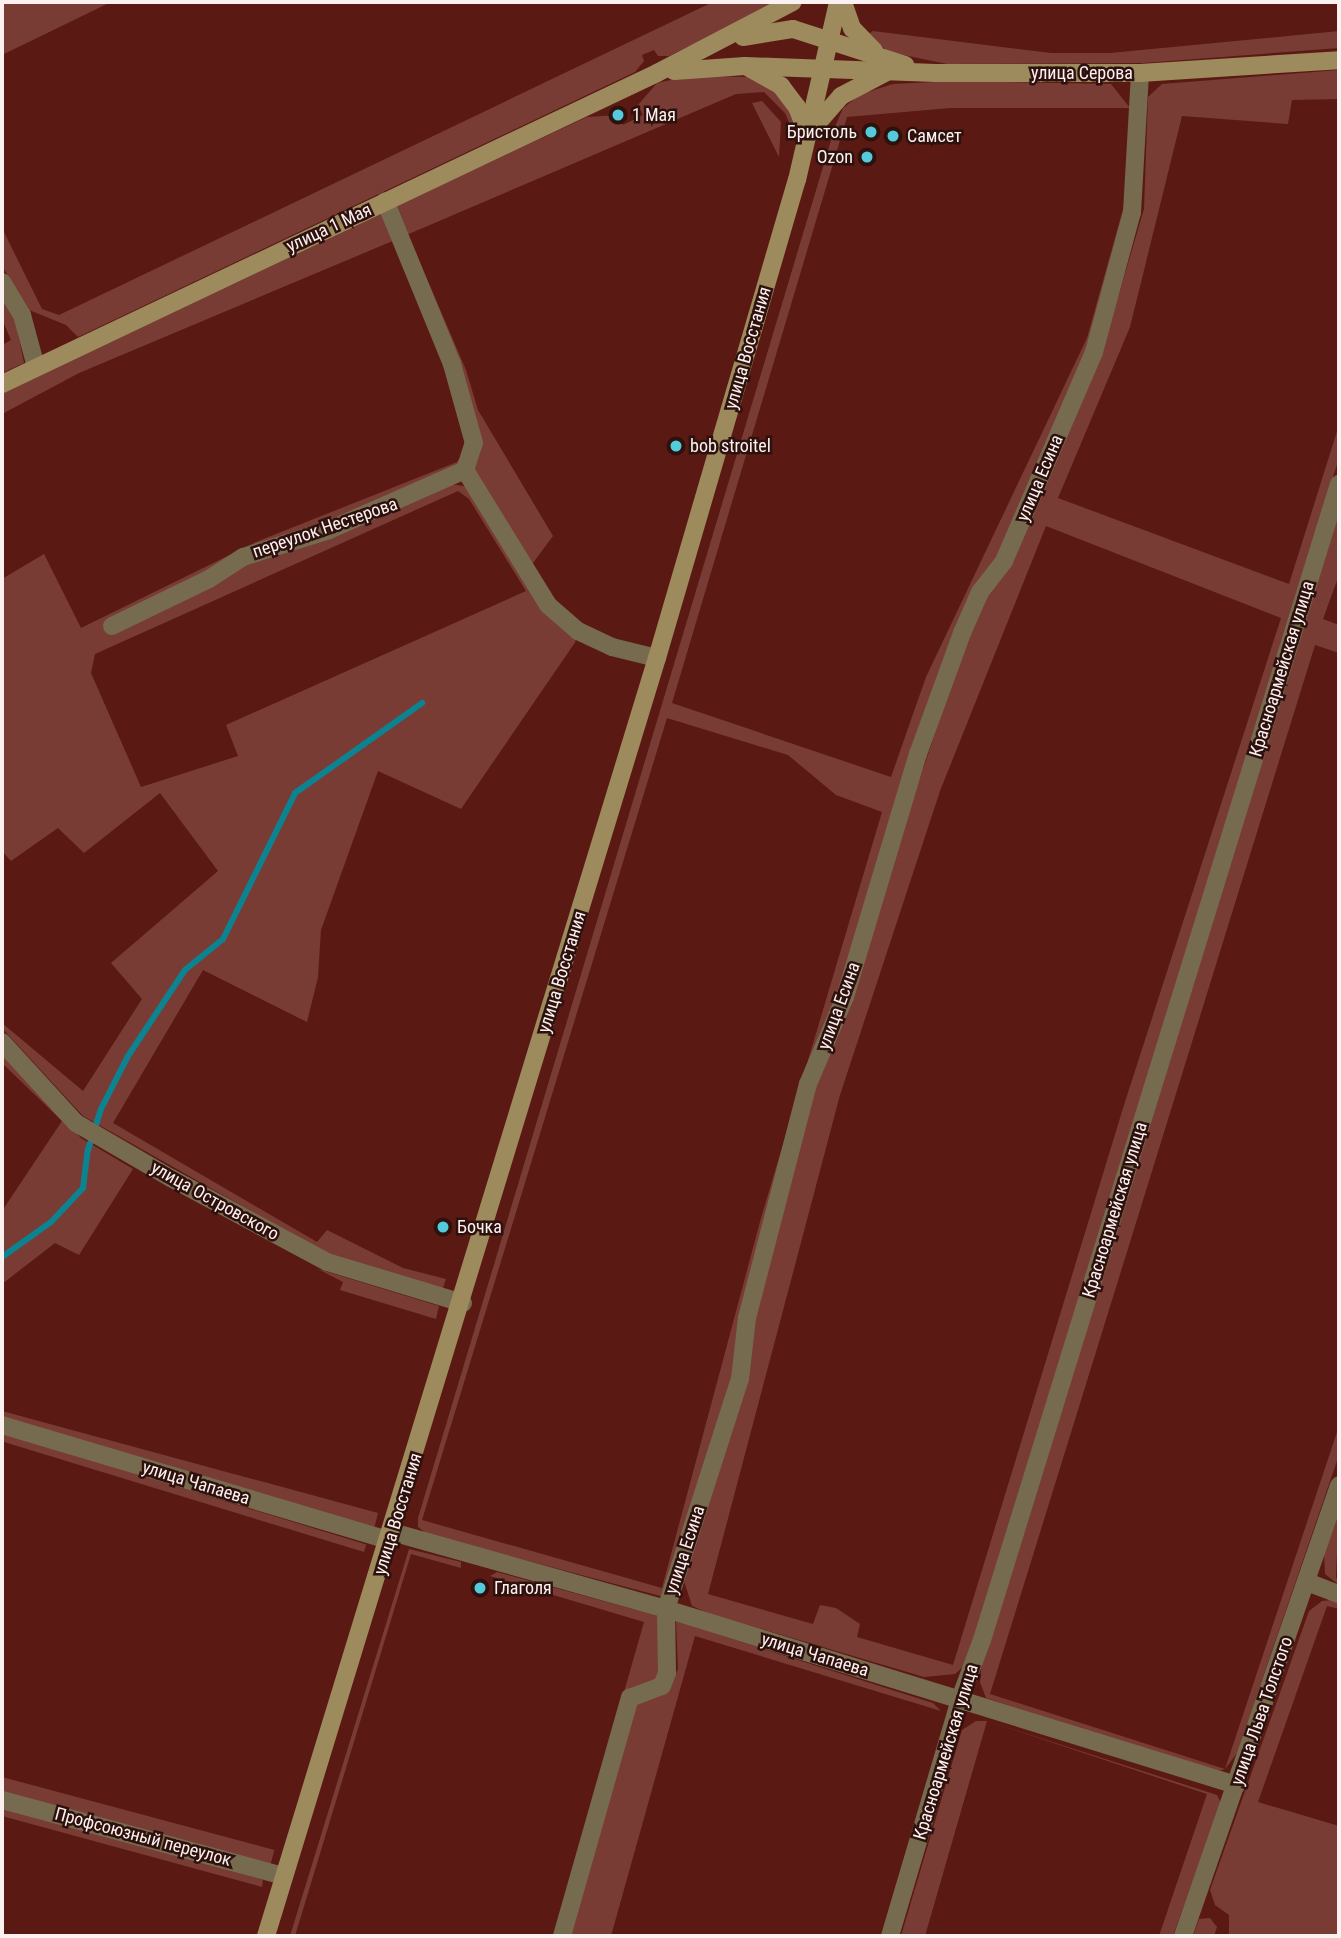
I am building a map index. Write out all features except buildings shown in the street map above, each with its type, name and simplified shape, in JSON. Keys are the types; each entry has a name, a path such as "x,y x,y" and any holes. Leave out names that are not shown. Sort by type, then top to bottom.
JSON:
{"street":[{"name":"улица 1 Мая","path":"2,384 657,74 793,2"},
{"path":"840,2 863,45 889,65"},
{"name":"улица Восстания","path":"266,1936 463,1303 656,658 808,136 840,2"},
{"path":"709,47 756,33 793,29 831,40 889,65"},
{"name":"улица Серова","path":"825,68 889,65 936,73 1140,73 1339,60"},
{"path":"745,66 781,86 797,107 808,136 841,96 889,65"},
{"name":"улица 1 Мая","path":"657,74 745,66 825,68"},
{"name":"улица Есина","path":"562,1936 630,1698 662,1686 667,1673 666,1609 740,1379 747,1318 808,1084 845,997 918,754 962,633 980,593 1004,561 1094,352 1132,212 1140,73"},
{"path":"384,201 452,364 474,443 465,470 548,605 578,631 612,647 656,658"},
{"path":"2,282 22,315 36,368"},
{"name":"переулок Нестерова","path":"112,626 209,579 243,557 340,526 465,470"},
{"name":"Красноармейская улица","path":"890,1936 960,1699 986,1626 1339,484"},
{"name":"улица Островского","path":"2,1042 76,1123 171,1178 327,1262 463,1303"},
{"name":"улица Чапаева","path":"2,1425 391,1537 666,1609 1236,1785"},
{"name":"улица Льва Толстого","path":"1182,1936 1339,1485"},
{"path":"1307,1582 1339,1594"},
{"name":"Профсоюзный переулок","path":"2,1800 284,1876"}],"shaded area":[{"path":"2,2 111,2 2,55"},
{"path":"713,2 780,2 669,56 658,56 654,50 642,55 644,61 635,72 78,337 66,325 29,310 2,266 2,228 42,309 59,315"},
{"path":"873,31 1051,53 1110,53 1339,31 1339,48 1143,63 947,64 889,52 867,35"},
{"path":"1339,70 1339,99 1292,100 1288,124 1182,116 1130,327 1058,498 1289,584 1339,425 1339,458 967,1663 955,1674 924,1677 708,1613 692,1606 684,1581 747,1381 755,1320 816,1085 967,639 986,595 1011,566 1101,355 1144,209 1148,97 1162,84","holes":["1046,526 1281,618 1124,1105 953,1665 857,1637 860,1624 836,1608 820,1605 813,1624 708,1594 840,1095 940,791"]},
{"path":"689,76 754,77 779,93 796,123 794,134 785,113 764,92 736,94 404,236 394,207 587,117 618,115 623,125 643,115 638,105 657,83"},
{"path":"954,81 1111,84 1130,108 950,108 847,117 672,703 891,777 926,677 1087,338 1127,195 1090,349 897,802 733,1377 664,1597 427,1534 418,1527 418,1518 835,127 843,108 861,94 893,84","holes":["667,718 788,755 836,795 882,812 761,1218 662,1588 422,1520"]},
{"path":"762,101 781,122 779,157 752,103"},
{"path":"383,213 395,240 79,373 2,414 2,394"},
{"path":"412,244 466,370 478,410 553,536 530,567 472,470"},
{"path":"2,297 15,319 24,363 2,373 2,345 11,340 2,319"},
{"path":"469,444 461,467 244,562 450,484 464,486 473,493 544,611 576,641 461,809 378,771 321,930 318,977 307,1022 203,970 113,1123 317,1242 327,1230 403,1268 446,1279 442,1291 327,1254 83,1116 2,1028 2,1023 83,1091 142,999 111,963 218,871 160,793 84,853 58,828 11,861 2,851 2,579 44,554 81,628 256,542 457,462","holes":["458,491 469,499 526,591 226,725 238,756 141,787 91,673 95,654"]},
{"path":"1339,513 1339,575 1323,619 1339,625 1339,653 1315,645 990,1694 1225,1769 1215,1772 986,1698 980,1682 982,1662"},
{"path":"2,1053 81,1138 133,1169 79,1255 55,1243 2,1284 2,1211 62,1121 2,1063"},
{"path":"318,1269 439,1306 436,1319 340,1290 343,1282"},
{"path":"2,1411 378,1513 374,1529 2,1419"},
{"path":"1339,1426 1339,1455 1237,1753 1225,1769"},
{"path":"2,1433 366,1544 364,1552 2,1441"},
{"path":"1339,1509 1336,1577 1339,1585 1325,1574 1324,1554"},
{"path":"409,1549 461,1562 461,1568 411,1554 295,1936 290,1936"},
{"path":"497,1572 658,1616 662,1669 656,1681 624,1692 644,1622 490,1576"},
{"path":"1332,1600 1339,1603 1339,1609 1327,1606 1258,1802 1339,1826 1338,1936 1229,1936 1229,1915 1215,1905 1210,1890 1309,1611 1322,1601"},
{"path":"676,1621 933,1703 941,1711 695,1636 611,1936 568,1936 636,1704 669,1691 678,1669"},
{"path":"976,1721 987,1721 925,1936 901,1936 962,1730"},
{"path":"987,1721 1217,1795 1221,1803 1173,1936 1159,1936 1207,1794"},
{"path":"2,1777 274,1850 270,1865 2,1794"},
{"path":"2,1807 189,1856 263,1880 262,1887 2,1816"},
{"path":"1210,1918 1217,1927 1214,1936 1193,1936 1199,1919"}],"waterway":[{"path":"2,1257 51,1222 83,1188 88,1150 101,1109 128,1056 185,970 223,939 295,793 422,703"}],"place":[{"name":"1 Мая","path":"618,115"},
{"name":"Бристоль","path":"871,132"},
{"name":"Самсет","path":"893,136"},
{"name":"Ozon","path":"867,157"},
{"name":"bob stroitel","path":"676,446"},
{"name":"Бочка","path":"443,1227"},
{"name":"Глаголя","path":"480,1588"}]}
